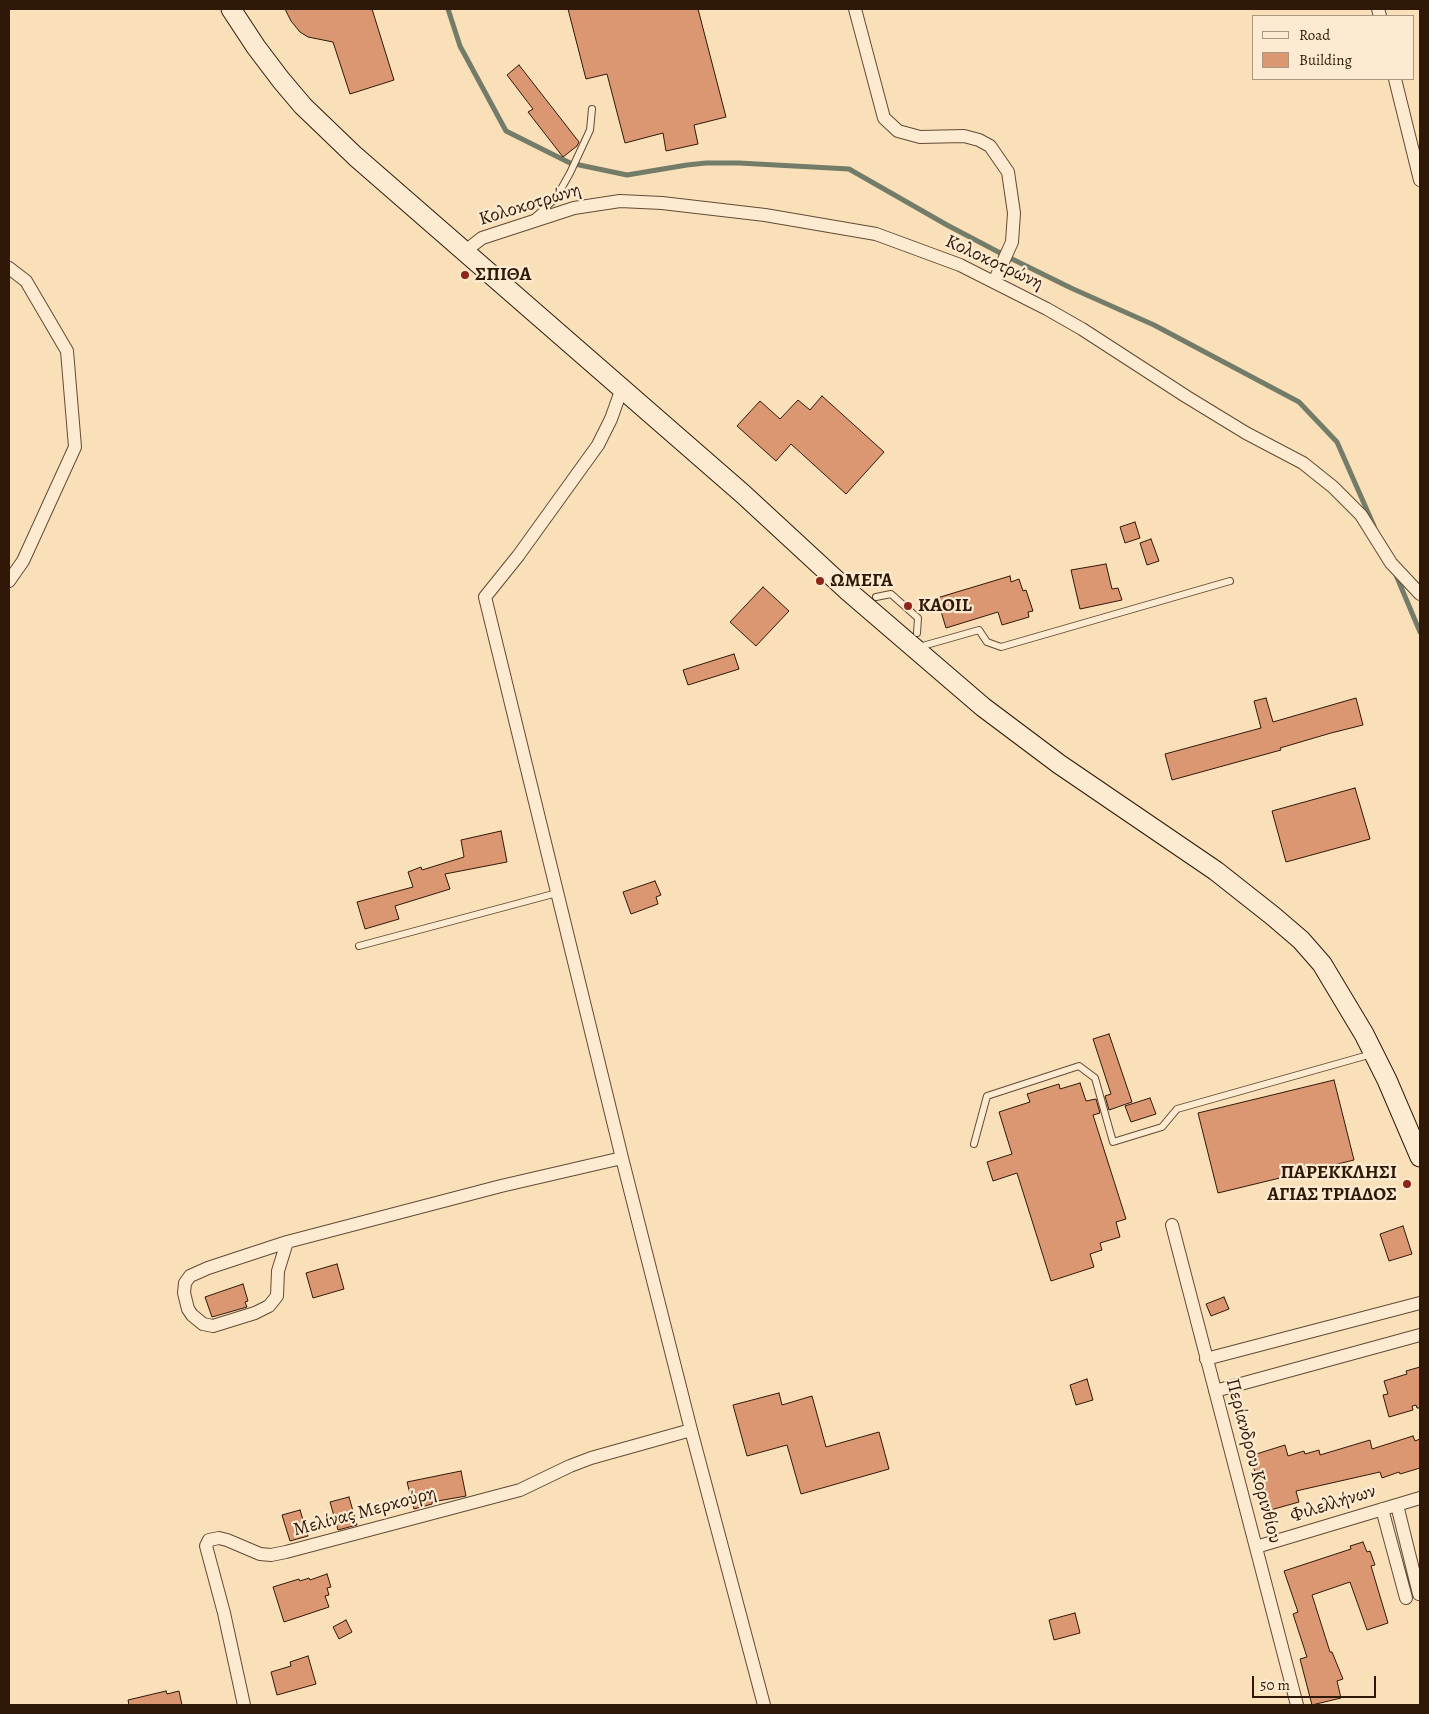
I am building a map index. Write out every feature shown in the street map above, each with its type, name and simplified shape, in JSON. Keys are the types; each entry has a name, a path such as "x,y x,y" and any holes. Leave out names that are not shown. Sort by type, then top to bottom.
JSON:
{"street":[{"path":"231,9 265,60 303,106 355,156 743,494 848,591 916,641 983,707 1059,764 1216,871 1301,940 1322,964 1346,1001 1387,1080 1420,1157"},
{"path":"855,9 884,118 898,131 920,137 964,136 979,140 990,146 1008,172 1014,213 1012,242 994,282"},
{"path":"1395,80 1420,180"},
{"name":"Κολοκοτρώνη","path":"464,252 482,238 574,208 620,201 662,203 765,215 876,234 960,265 1082,329 1221,417 1303,463 1333,487 1361,515 1391,564 1420,594"},
{"path":"9,268 26,281 67,351 75,447 23,562 9,581"},
{"path":"622,388 611,419 598,445 518,556 485,597 622,1158 691,1430 764,1705"},
{"path":"287,1242 278,1271 277,1296 270,1306 256,1313 213,1326 203,1324 192,1315 188,1309 184,1293 185,1283 190,1276 208,1268 287,1242 501,1186 622,1158"},
{"name":"Περίανδρου Κορινθίου","path":"1172,1226 1297,1705"},
{"path":"1206,1359 1420,1303"},
{"path":"1215,1392 1420,1335"},
{"name":"Μελίνας Μερκούρη","path":"244,1705 224,1613 206,1550 206,1543 209,1540 219,1538 228,1540 260,1554 286,1552 520,1490 591,1458 691,1430"},
{"name":"Φιλελλήνων","path":"1256,1547 1420,1498"},
{"path":"1397,1505 1419,1594"},
{"path":"1382,1509 1406,1598"}],"lane":[{"path":"528,223 556,198 580,154 590,130 592,109"},
{"path":"876,597 891,594 918,618 916,641 980,630 987,642 1001,647 1230,581"},
{"path":"359,946 557,893"},
{"path":"974,1144 988,1096 1078,1066 1094,1078 1113,1142 1162,1128 1177,1109 1374,1054"}],"building":[{"path":"285,9 372,9 394,80 350,94 333,42 308,37 300,32 291,21"},
{"path":"568,9 698,9 726,117 694,125 698,144 666,151 663,133 625,143 607,74 586,79"},
{"path":"519,65 579,142 577,146 563,157 528,112 533,109 507,75"},
{"path":"822,396 884,452 846,494 791,444 776,461 737,426 760,401 780,419 798,400 810,410"},
{"path":"1135,522 1140,538 1125,543 1120,527"},
{"path":"1151,539 1159,561 1147,565 1140,543"},
{"path":"1106,564 1112,589 1118,588 1122,600 1080,609 1071,570"},
{"path":"1010,576 1011,582 1019,579 1023,591 1026,590 1033,611 1028,612 1029,617 1002,625 998,612 946,628 937,598"},
{"path":"763,587 789,611 756,646 730,622"},
{"path":"734,654 739,669 688,685 683,670"},
{"path":"1266,698 1273,722 1356,698 1363,725 1172,780 1165,754 1261,728 1254,701"},
{"path":"1355,788 1370,839 1286,862 1272,811"},
{"path":"501,831 507,862 445,874 450,889 395,906 399,919 365,929 357,902 413,887 408,872 421,867 422,870 464,857 461,840"},
{"path":"655,881 661,895 656,897 658,904 631,914 623,892"},
{"path":"1109,1034 1132,1102 1109,1110 1105,1096 1111,1094 1093,1039"},
{"path":"1334,1080 1354,1160 1218,1193 1198,1113"},
{"path":"1080,1083 1086,1101 1096,1099 1100,1113 1093,1115 1126,1219 1116,1222 1120,1237 1100,1243 1102,1250 1090,1254 1094,1267 1051,1281 1017,1173 993,1181 987,1162 1012,1154 999,1112 1030,1102 1027,1094 1059,1084 1060,1089"},
{"path":"1150,1098 1156,1114 1131,1122 1125,1106"},
{"path":"1403,1226 1412,1254 1389,1261 1380,1234"},
{"path":"337,1264 344,1289 313,1298 306,1273"},
{"path":"243,1284 248,1301 245,1302 247,1307 212,1317 205,1297"},
{"path":"1224,1297 1229,1309 1211,1316 1206,1304"},
{"path":"1420,1367 1420,1408 1417,1408 1416,1405 1412,1406 1413,1410 1389,1417 1383,1395 1388,1394 1384,1381 1407,1374 1406,1371"},
{"path":"1087,1379 1093,1400 1076,1405 1070,1385"},
{"path":"779,1393 782,1405 812,1396 826,1447 879,1432 889,1469 801,1494 787,1445 747,1456 733,1405"},
{"path":"1413,1436 1415,1441 1420,1439 1420,1468 1382,1478 1380,1472 1296,1491 1299,1502 1267,1511 1250,1456 1285,1445 1288,1456 1304,1451 1305,1454 1319,1450 1320,1455 1370,1440 1372,1449"},
{"path":"461,1471 466,1496 432,1502 432,1504 414,1509 407,1482"},
{"path":"349,1497 357,1525 338,1530 330,1502"},
{"path":"300,1510 308,1536 290,1541 282,1515"},
{"path":"1363,1542 1367,1552 1370,1551 1375,1565 1371,1566 1388,1623 1367,1630 1350,1582 1312,1595 1330,1652 1332,1652 1343,1679 1337,1681 1341,1698 1312,1705 1300,1659 1307,1657 1293,1614 1298,1612 1284,1571 1351,1549 1350,1546"},
{"path":"327,1574 331,1587 327,1588 329,1595 325,1596 329,1607 284,1622 273,1587 299,1579 300,1581 309,1578 310,1580"},
{"path":"1075,1613 1080,1633 1054,1640 1049,1620"},
{"path":"346,1620 352,1632 339,1639 333,1627"},
{"path":"308,1656 316,1684 277,1695 271,1672 291,1666 290,1662"},
{"path":"166,1691 167,1694 179,1691 182,1705 129,1705 128,1700"}],"waterway":[{"path":"448,9 460,46 506,131 570,163 627,175 706,163 849,169 1006,256 1071,288 1154,325 1299,402 1337,442 1374,526"},
{"path":"1396,575 1420,632"}],"place":[{"name":"ΣΠΙΘΑ","path":"465,275"},
{"name":"ΩΜΕΓΑ","path":"820,581"},
{"name":"KAOIL","path":"908,606"},
{"name":"ΠΑΡΕΚΚΛΗΣΙ ΑΓΙΑΣ ΤΡΙΑΔΟΣ","path":"1407,1184"}]}
